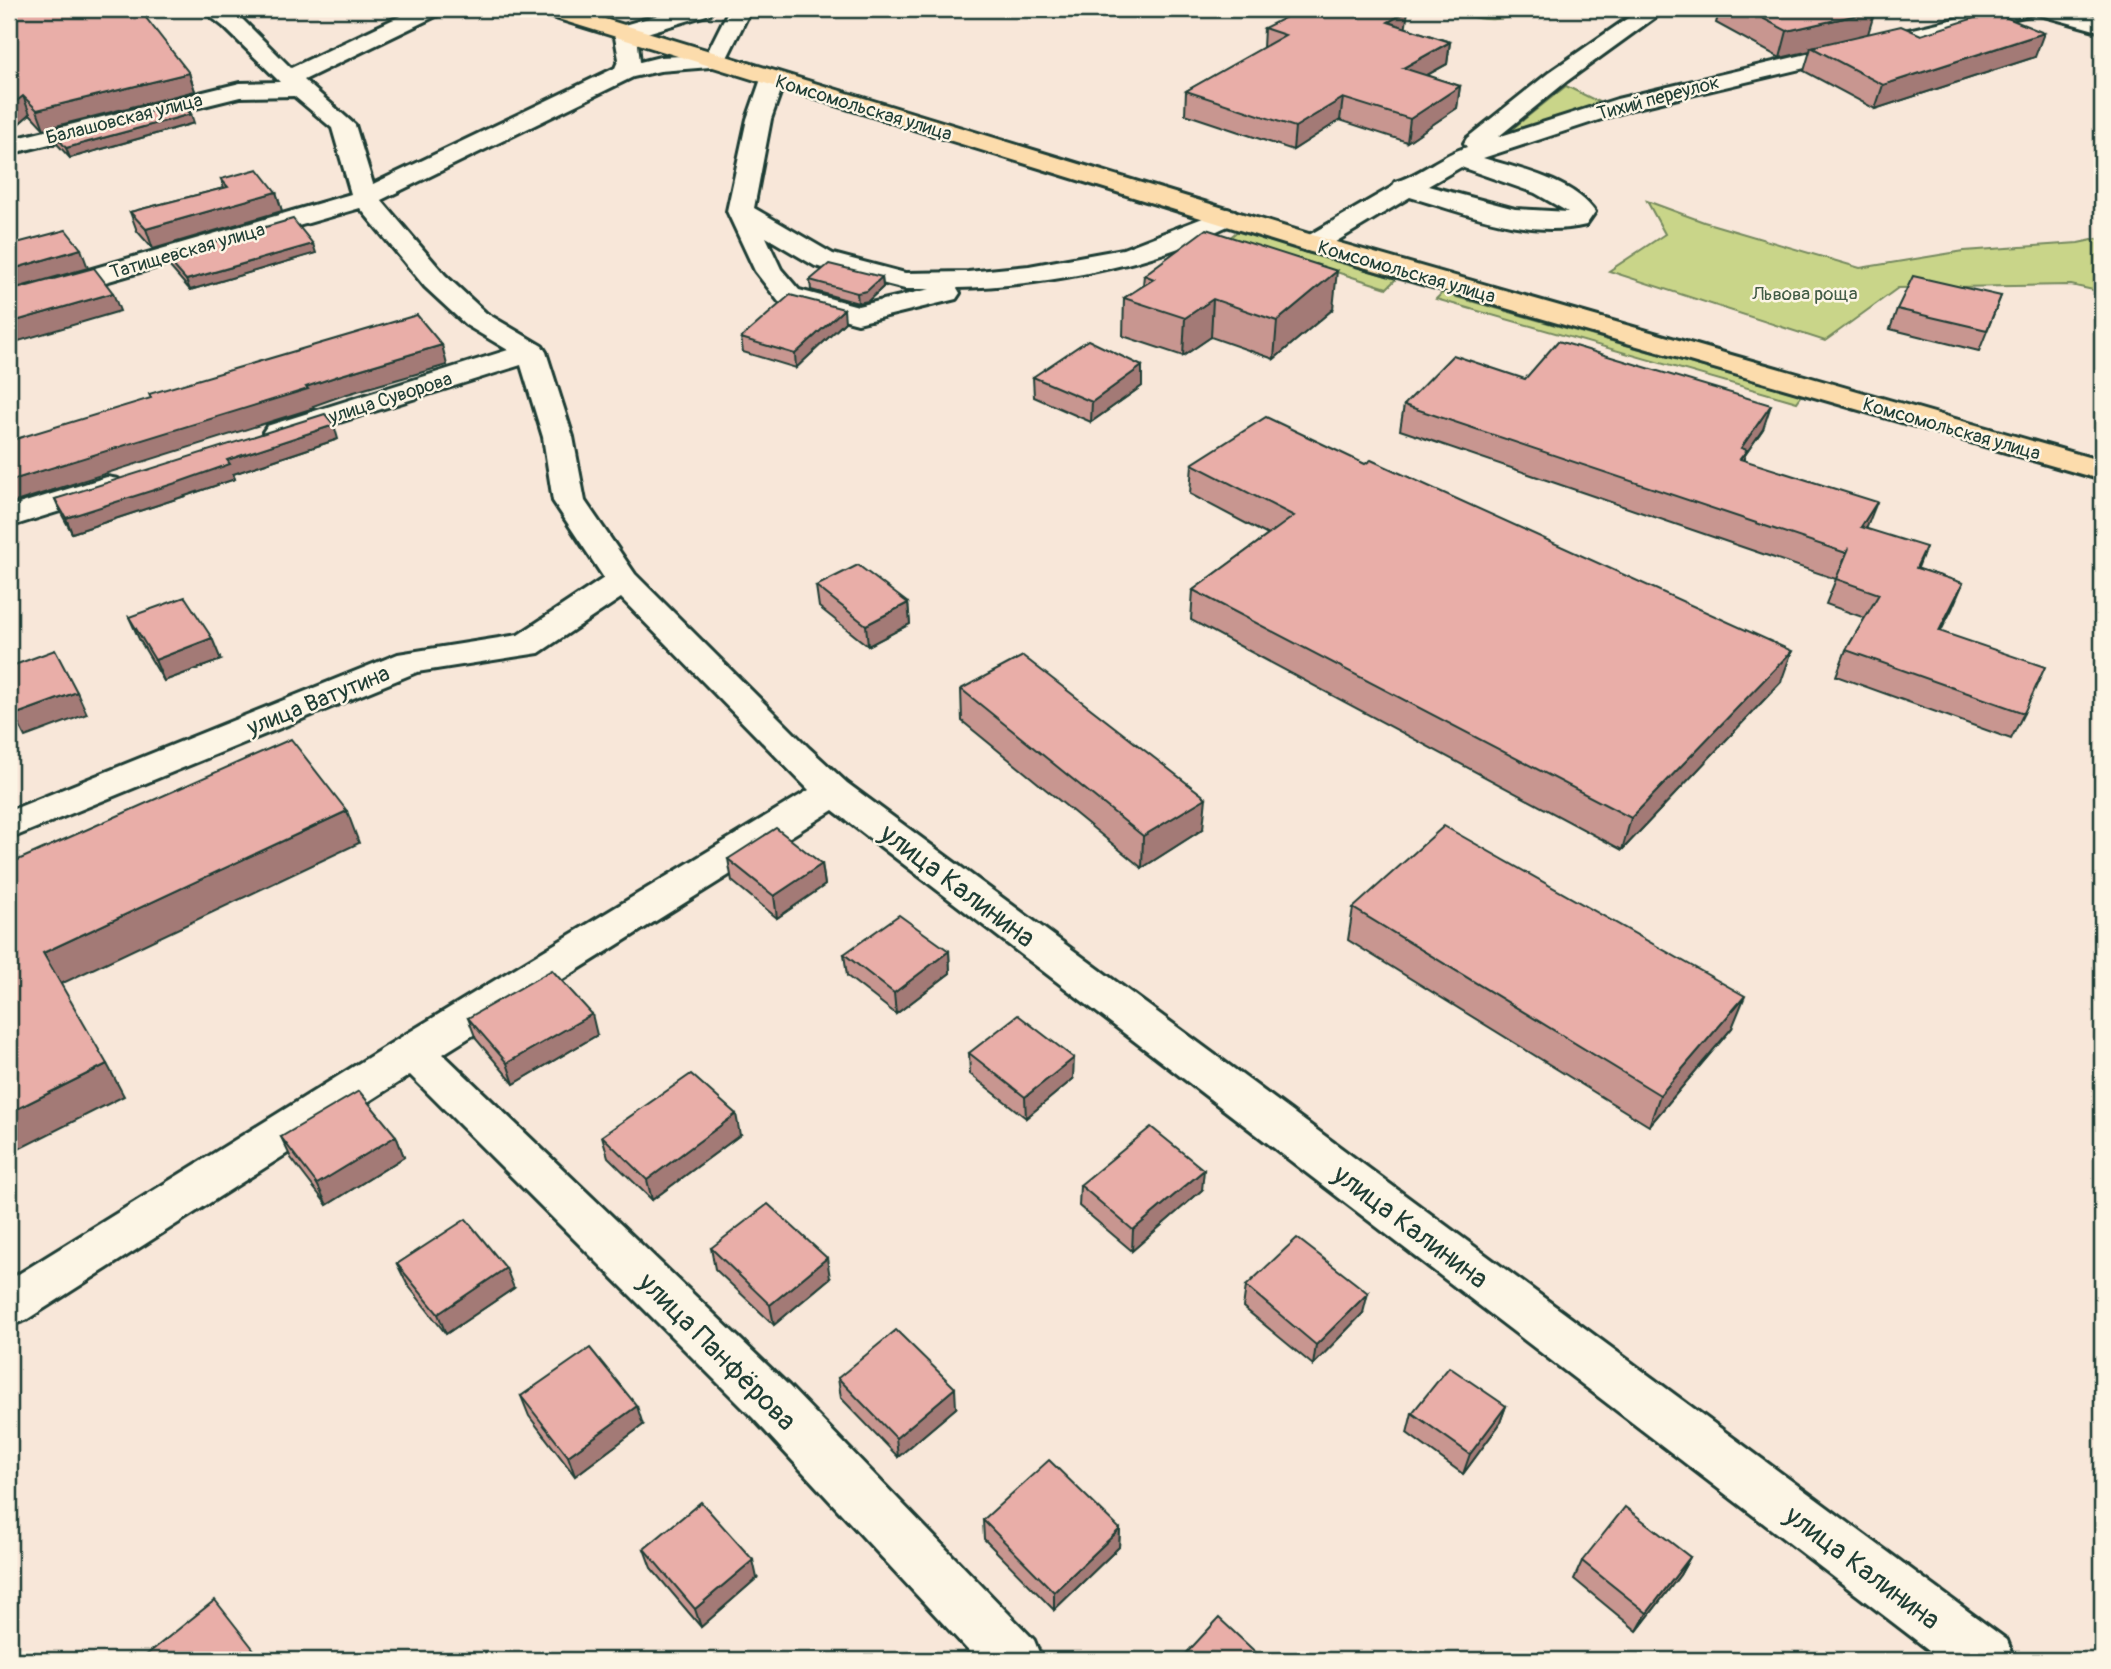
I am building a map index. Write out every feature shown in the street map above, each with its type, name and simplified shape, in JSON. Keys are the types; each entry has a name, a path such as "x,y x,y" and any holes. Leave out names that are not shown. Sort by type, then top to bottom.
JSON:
{"main road":[{"name":"Комсомольская улица","path":"550,9 1313,244 2102,471"}],"street":[{"path":"212,9 232,22 295,83 343,124 365,198 435,281 476,319 532,352"},
{"path":"295,83 363,40 432,9"},
{"path":"715,61 740,9"},
{"name":"Тихий переулок","path":"1313,244 1404,187 1458,158 1625,104 2024,9"},
{"path":"2045,9 2102,25"},
{"path":"625,72 630,59 625,32 689,10"},
{"path":"1458,158 1577,84 1654,10"},
{"name":"Татищевская улица","path":"9,302 365,198 625,72 660,64 715,61"},
{"path":"774,79 759,120 740,211 769,271 789,296 858,315 1030,274 1128,256 1168,243 1226,217"},
{"name":"Балашовская улица","path":"9,147 240,90 295,83"},
{"path":"1577,84 1625,104"},
{"path":"1404,187 1538,219 1563,222 1577,219 1582,212 1577,204 1552,191 1458,158"},
{"path":"740,211 824,260 905,281 968,280 1030,274"},
{"name":"улица Суворова","path":"257,439 532,352"},
{"name":"улица Калинина","path":"532,352 558,437 569,501 623,581 796,757 834,792 1987,1660"},
{"path":"9,517 140,476"},
{"name":"улица Ватутина","path":"9,826 410,662 527,645 623,581"},
{"path":"9,1305 413,1051 834,792"},
{"name":"улица Панфёрова","path":"413,1051 771,1402 1014,1660"}],"green space":[{"path":"1444,9 1529,9 1508,18 1487,19"},
{"path":"1566,86 1603,104 1507,133"},
{"name":"Львова роща","path":"1647,201 1704,222 1860,268 1964,251 2078,243 2102,238 2102,292 2071,285 1898,288 1825,341 1609,271 1665,234"},
{"path":"1239,230 1396,279 1387,288 1229,238"},
{"path":"1442,293 1802,395 1797,402 1436,299"}],"building":[{"path":"9,9 139,9 189,73 37,110 23,96 9,107"},
{"path":"1302,9 1408,11 1388,22 1450,42 1403,68 1460,86 1410,119 1343,98 1295,127 1186,91 1285,35 1264,28"},
{"path":"1745,9 1869,9 1875,11 1787,31"},
{"path":"1993,12 2044,33 1883,85 1811,47 1901,26 1921,35"},
{"path":"181,104 191,114 66,148 55,135"},
{"path":"258,169 276,192 146,229 130,212 228,187 221,179"},
{"path":"293,219 313,244 186,280 165,256"},
{"path":"1206,229 1337,271 1277,321 1213,299 1185,318 1124,298 1154,279 1144,275"},
{"path":"66,230 81,249 9,270 9,245"},
{"path":"829,264 882,277 867,291 857,293 810,280"},
{"path":"94,268 113,293 9,323 9,291"},
{"path":"1913,276 2001,296 1987,330 1897,309"},
{"path":"790,295 844,309 795,354 741,338"},
{"path":"417,315 442,345 9,481 9,441 151,398 149,394"},
{"path":"1088,340 1142,366 1092,402 1033,377"},
{"path":"1558,341 1771,405 1741,448 1747,450 1740,459 1877,502 1861,527 1926,547 1916,568 1963,583 1939,631 2045,667 2024,713 1846,650 1879,594 1836,579 1849,548 1846,553 1404,405 1453,355 1525,379"},
{"path":"325,414 334,425 227,460 230,464 179,482 66,518 55,499"},
{"path":"1266,417 1365,464 1371,460 1792,651 1631,818 1193,590 1294,516 1192,464"},
{"path":"858,565 908,603 866,625 816,586"},
{"path":"185,597 212,638 155,660 129,617"},
{"path":"55,650 77,692 14,715 9,704 9,667"},
{"path":"1023,656 1206,798 1143,836 961,689"},
{"path":"291,739 347,811 43,953 107,1064 9,1113 9,864"},
{"path":"1444,826 1745,996 1660,1095 1353,908"},
{"path":"776,828 822,864 774,896 728,859"},
{"path":"899,915 949,951 894,993 844,954"},
{"path":"552,970 592,1014 507,1063 468,1018"},
{"path":"1018,1015 1074,1058 1025,1097 969,1053"},
{"path":"691,1074 736,1114 647,1180 602,1136"},
{"path":"359,1091 396,1136 317,1184 281,1137"},
{"path":"1151,1127 1204,1170 1133,1230 1080,1185"},
{"path":"768,1204 827,1258 770,1305 711,1248"},
{"path":"466,1219 506,1268 438,1314 397,1264"},
{"path":"1297,1238 1368,1293 1316,1345 1246,1286"},
{"path":"896,1330 955,1388 896,1438 838,1378"},
{"path":"590,1348 637,1406 568,1456 521,1396"},
{"path":"1449,1367 1506,1406 1470,1454 1412,1413"},
{"path":"1049,1460 1120,1529 1054,1592 983,1520"},
{"path":"701,1502 753,1560 695,1609 644,1549"},
{"path":"1625,1507 1690,1557 1647,1613 1582,1561"},
{"path":"215,1600 262,1660 140,1660"},
{"path":"1219,1618 1264,1660 1180,1660"},
{"path":"844,1653 850,1660 835,1660"}]}
